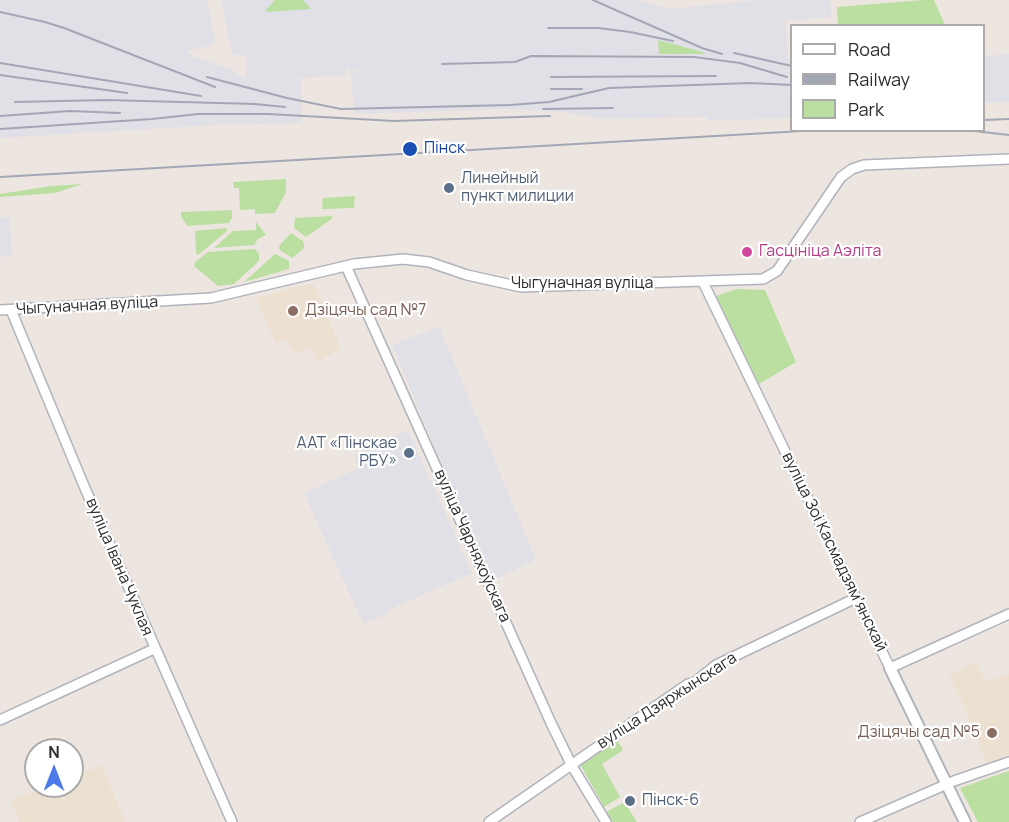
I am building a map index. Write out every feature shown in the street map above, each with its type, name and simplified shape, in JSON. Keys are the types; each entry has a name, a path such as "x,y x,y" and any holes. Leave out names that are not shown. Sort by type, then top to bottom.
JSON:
{"main road":[{"name":"вуліца Зоі Касмадзямʼянскай","path":"890,668 965,822"}],"street":[{"name":"Чыгуначная вуліца","path":"0,310 211,298 378,260 403,259 429,262 467,275 521,287 764,279 774,274 841,177 857,166 1009,159"},
{"name":"вуліца Чарняхоўскага","path":"346,266 572,766 606,822"},
{"name":"вуліца Зоі Касмадзямʼянскай","path":"703,282 890,668"},
{"name":"вуліца Івана Чуклая","path":"11,310 154,650 232,822"},
{"name":"вуліца Дзяржынскага","path":"489,822 688,684 694,683 716,665 856,598"},
{"path":"890,668 1009,614"},
{"path":"0,720 154,650"},
{"path":"860,822 946,785 1009,762"}],"shaded area":[{"path":"0,0 207,0 215,41 212,45 187,51 193,57 234,70 236,74 246,77 246,55 232,55 221,0 637,0 668,9 758,0 830,0 832,17 786,21 790,61 790,118 708,121 706,117 601,119 562,112 506,109 355,114 350,71 370,70 346,69 346,75 289,79 301,79 302,123 215,125 0,138"},
{"path":"1009,54 1009,102 985,103 985,56"},
{"path":"0,217 10,217 12,256 0,257"},
{"name":"Дзіцячы сад №7","path":"313,283 341,348 318,362 310,347 296,355 286,340 276,343 255,298"},
{"path":"439,326 535,558 534,561 493,580 392,345"},
{"path":"408,430 472,573 388,610 389,613 363,624 304,493 359,468 354,455"},
{"name":"Дзіцячы сад №5","path":"976,662 986,682 1009,673 1009,755 986,763 967,712 949,676"},
{"path":"102,765 125,822 20,822 10,800 24,795 24,798 84,798 84,772"}],"green space":[{"path":"275,0 303,0 311,9 265,11"},
{"path":"934,0 945,24 838,24 837,7"},
{"path":"658,40 703,52 705,54 659,54"},
{"path":"286,179 286,192 275,213 255,214 255,209 240,210 239,188 234,188 233,182"},
{"path":"83,184 55,193 0,197 0,194 51,186"},
{"path":"355,196 354,208 322,209 323,198"},
{"path":"232,210 229,223 187,226 181,216 181,212"},
{"path":"331,216 333,218 306,237 294,228 295,218"},
{"path":"256,222 266,235 258,239 254,245 214,248 233,231 256,230"},
{"path":"227,228 227,231 198,255 196,253 195,231"},
{"path":"291,233 304,244 304,248 292,258 280,250 279,246"},
{"path":"255,249 259,254 259,261 234,284 218,286 194,266 195,262 208,252"},
{"path":"275,254 289,261 289,269 244,282"},
{"path":"737,289 765,290 796,362 759,384 716,296"},
{"path":"613,739 617,740 623,750 602,764 620,797 604,807 580,764"},
{"path":"1009,771 1009,822 978,822 960,788"},
{"path":"623,803 637,822 613,822 606,812"}],"railway":[{"path":"593,0 702,48 722,54"},
{"path":"0,12 64,28 215,87"},
{"path":"548,28 598,28 673,41"},
{"path":"734,53 790,66"},
{"path":"442,64 515,62 531,56 694,57 740,63 787,77"},
{"path":"0,63 201,96"},
{"path":"0,75 127,93"},
{"path":"551,77 716,76"},
{"path":"207,77 287,98 341,109 549,102 609,88 750,83 790,85"},
{"path":"551,89 582,89"},
{"path":"15,102 107,100 255,104 285,107"},
{"path":"543,109 613,108"},
{"path":"0,116 70,111 120,113"},
{"path":"0,129 198,114 268,114 394,121 550,116"},
{"path":"985,120 1009,119"},
{"path":"0,177 790,132"},
{"path":"983,132 1009,135"}],"place":[{"name":"Пінск","path":"410,149"},
{"name":"Линейный пункт милиции","path":"449,188"},
{"name":"Гасцініца Аэліта","path":"747,252"},
{"name":"Дзіцячы сад №7","path":"293,311"},
{"name":"ААТ «Пінскае РБУ»","path":"409,453"},
{"name":"Дзіцячы сад №5","path":"992,733"},
{"name":"Пінск-6","path":"630,801"}]}
